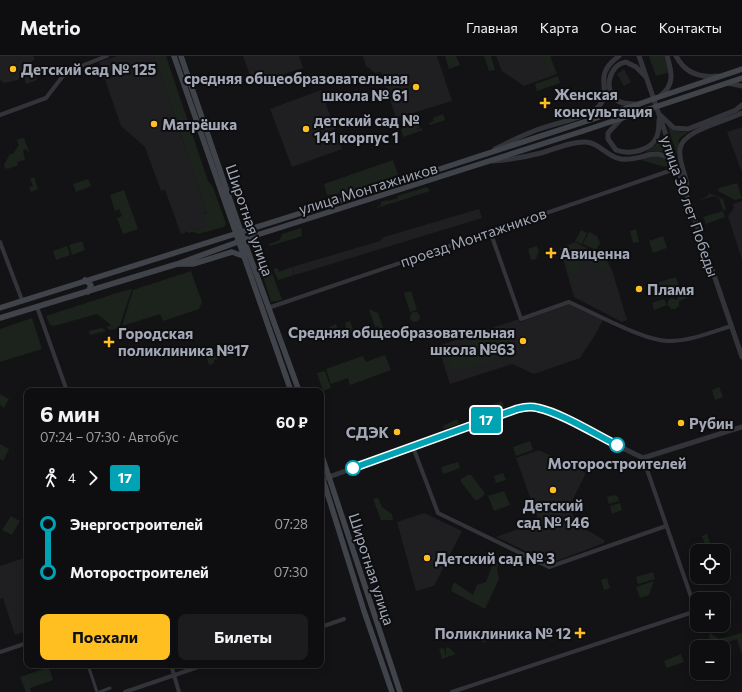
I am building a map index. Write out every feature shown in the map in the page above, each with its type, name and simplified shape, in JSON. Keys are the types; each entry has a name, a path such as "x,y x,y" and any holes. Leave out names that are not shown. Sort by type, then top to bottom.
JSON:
{"main road":[{"name":"Широтная улица","path":"174,56 238,233"},
{"name":"Широтная улица","path":"181,56 241,242 298,388"},
{"name":"улица Монтажников","path":"0,308 470,159 742,69"},
{"name":"улица Монтажников","path":"0,318 177,264 742,78"},
{"name":"Широтная улица","path":"241,242 243,256 290,388"},
{"path":"177,264 193,264 232,252 243,256"},
{"path":"85,280 91,285 88,292"},
{"path":"282,366 286,368 289,363"},
{"path":"288,382 290,378 295,380"},
{"name":"Широтная улица","path":"324,461 400,692"},
{"name":"Широтная улица","path":"324,482 364,611 392,692"},
{"path":"359,594 363,597 368,592"},
{"path":"364,611 366,605 368,604 373,608"}],"street":[{"path":"0,115 46,98 68,70 107,56"},
{"path":"470,159 532,131 594,111 603,99 604,74 606,66 619,56"},
{"name":"улица 30 лет Победы","path":"639,56 742,357"},
{"path":"656,98 666,91 672,82 672,74 667,56"},
{"path":"676,56 684,68 689,72 701,76 722,76"},
{"path":"639,104 624,104 614,98 609,79 612,70 616,66 626,62 636,67 647,79"},
{"path":"727,82 742,86"},
{"path":"687,193 687,183 680,148 683,140 694,130 736,110 742,105"},
{"path":"621,119 608,133 608,139 616,150 628,153 652,144 658,136 658,113"},
{"path":"658,113 674,128 680,130 694,130 742,113"},
{"path":"492,161 532,155 585,142 596,145 615,157 632,158 656,153 669,158 677,166"},
{"name":"проезд Монтажников","path":"268,308 677,166"},
{"path":"490,231 521,319 569,302 635,332 668,342 689,339 732,326"},
{"path":"0,242 22,300"},
{"path":"37,307 66,388"},
{"path":"324,476 330,476 529,406 540,408 643,458 742,427"},
{"path":"414,447 438,513 549,567 666,526"},
{"path":"643,458 690,594"},
{"path":"452,692 690,613"},
{"path":"324,626 344,618"},
{"path":"0,652 24,644"},
{"path":"89,668 99,692 110,688"},
{"path":"172,668 180,692"},
{"path":"125,692 195,668"}],"shaded area":[{"name":"Детский сад № 125","path":"0,56 33,56 35,58 18,80 4,83 0,80"},
{"path":"117,56 154,56 207,212 204,213 207,226 195,230 194,228 193,232 189,233 185,231 185,233 181,234 165,190 161,191 145,147 121,126 99,62"},
{"path":"154,56 166,56 208,181 213,187 226,224 224,227 198,234 193,232 194,227 195,230 207,226 203,215 207,212"},
{"path":"243,56 299,56 303,68 253,84"},
{"name":"средняя общеобразовательная школа № 61","path":"363,56 437,56 452,101 396,118 381,72 375,73 366,66"},
{"path":"445,56 456,56 460,65 449,69"},
{"path":"484,56 491,56 495,70 489,71"},
{"path":"496,56 550,56 557,74 524,86 502,71"},
{"path":"542,56 550,56 555,70 550,71"},
{"path":"664,56 670,72 656,76 649,57"},
{"path":"624,69 631,82 624,86 617,74"},
{"path":"34,71 37,80 26,84 23,75"},
{"path":"558,76 560,83 537,91 535,84"},
{"name":"детский сад № 141 корпус 1","path":"321,90 342,149 292,167 270,109"},
{"path":"443,114 445,120 430,125 429,123 434,121 433,118"},
{"path":"419,123 420,127 415,130 422,128 423,130 403,137 401,129"},
{"path":"667,124 674,131 688,132 679,139 677,155"},
{"path":"742,127 742,169 741,170 727,132"},
{"path":"24,138 29,152 26,149 23,150 25,160 17,162 18,165 8,169 5,168 4,165 10,154 13,154 19,145 17,142 18,139"},
{"path":"660,139 664,152 646,152 656,144"},
{"path":"655,155 665,158 669,165 665,167 637,159"},
{"path":"393,160 398,175 345,193 327,195 324,184"},
{"path":"34,177 38,189 31,192 29,187 33,186 30,179"},
{"path":"88,179 91,186 76,192 73,184"},
{"path":"737,183 742,198 735,200 718,191 719,188"},
{"path":"427,187 430,191 374,209 381,205 381,202 398,198 397,196"},
{"path":"124,190 138,229 123,234 117,218 122,216 119,209 115,211 110,195"},
{"path":"709,193 723,199 726,210 723,210 719,198 714,196 700,200 709,195"},
{"path":"742,201 742,260 728,216 734,208 733,204"},
{"path":"245,206 248,215 255,220 249,221 244,218 242,209"},
{"path":"479,209 482,218 295,275 292,267 380,241 384,237"},
{"path":"723,211 725,217 706,224 703,217"},
{"path":"301,228 302,236 270,246 269,244 280,240 282,234"},
{"path":"636,229 639,242 633,243 630,231"},
{"path":"581,230 587,233 582,244 575,241"},
{"path":"589,232 597,236 600,243 596,250 583,244"},
{"path":"663,236 667,248 653,253 649,241"},
{"path":"82,241 85,250 72,255 69,245"},
{"path":"575,242 606,258 612,270 627,320 622,322 574,297 560,248"},
{"path":"574,244 605,259 611,273 583,261 572,280 562,249"},
{"path":"67,246 70,255 56,260 53,251"},
{"path":"537,246 539,251 536,259 531,260 528,249"},
{"path":"292,267 294,275 278,280 273,269 278,268 279,272"},
{"path":"271,270 282,300 271,302 262,273"},
{"path":"191,271 202,302 199,309 163,321 160,314 122,326 133,290"},
{"path":"676,277 680,291 657,298 652,284"},
{"path":"132,289 119,328 110,330 106,327 111,325 97,314 54,326 50,325 46,316 120,292"},
{"path":"411,291 417,310 410,312 404,293"},
{"path":"685,292 687,298 679,301 679,306 675,309 671,309 668,305 668,301 671,298 678,300 677,295"},
{"path":"664,299 667,305 654,310 652,303"},
{"name":"Средняя общеобразовательная школа №63","path":"570,304 603,320 580,358 534,374 512,364 450,384 438,346 519,319 520,322"},
{"path":"369,309 378,313 383,328 380,330 378,326 375,327"},
{"path":"413,312 417,312 419,313 419,321 413,322 410,319 410,315"},
{"path":"32,318 42,349 0,362 0,329"},
{"path":"350,321 354,331 348,334 345,323"},
{"path":"336,324 340,335 333,338 329,327"},
{"path":"102,328 106,331 90,335 89,331"},
{"path":"490,335 498,338 503,344 503,350 494,359 459,371 450,367 447,359 451,349"},
{"path":"216,352 218,359 214,360 214,363 209,365 206,356"},
{"path":"385,355 391,370 350,385 348,378 331,384 326,369 363,356 366,362"},
{"path":"325,371 331,388 324,391 317,373"},
{"path":"719,387 723,397 715,400 712,390"},
{"path":"0,394 9,399 4,408 0,405"},
{"path":"502,401 504,407 473,418 471,412"},
{"path":"457,419 459,424 444,429 443,426"},
{"path":"530,441 533,450 516,456 513,447"},
{"path":"0,444 9,449 3,461 0,459"},
{"name":"Детский сад № 146","path":"539,450 586,473 569,507 578,525 604,540 604,543 551,563 496,537 539,522 516,458"},
{"path":"458,462 460,468 443,474 441,467"},
{"path":"503,473 506,480 496,483 494,476"},
{"path":"471,475 485,493 478,500 475,500 461,482 461,479"},
{"path":"504,491 510,505 494,511 488,496"},
{"path":"614,495 618,497 619,501 609,504 607,497"},
{"path":"378,498 382,507 392,514 393,520 381,520 373,499"},
{"path":"620,503 622,510 612,514 610,506"},
{"name":"Детский сад № 3","path":"424,513 462,531 434,586 416,591 397,522"},
{"path":"11,516 20,521 12,535 2,530"},
{"path":"707,534 711,544 705,544 702,536"},
{"path":"24,558 24,632 15,635 3,598 0,599 0,566"},
{"path":"494,561 499,562 497,569 499,579 485,609 451,591 454,582 473,595 477,585 486,582"},
{"path":"653,572 655,579 638,584 636,577"},
{"path":"607,578 610,588 604,590 601,580"},
{"path":"654,581 649,595 640,598 636,587"},
{"path":"483,631 497,637 495,641 489,639 484,643 476,638"},
{"path":"710,633 719,639 742,633 742,655 737,639 730,641 730,640 709,639"},
{"path":"448,647 456,654 442,659 439,649 444,648 446,657 446,648"},
{"path":"681,654 684,662 667,668 664,661"},
{"path":"49,668 53,680 30,688 31,692 26,692 20,677"}],"bus line":[{"name":"17","path":"353,468 529,406 540,408 617,445"}],"place":[{"name":"Детский сад № 125","path":"13,69"},
{"name":"средняя общеобразовательная школа № 61","path":"416,87"},
{"name":"Женская консультация","path":"545,103"},
{"name":"Матрёшка","path":"154,124"},
{"name":"детский сад № 141 корпус 1","path":"306,129"},
{"name":"Авиценна","path":"551,253"},
{"name":"Пламя","path":"639,289"},
{"name":"Средняя общеобразовательная школа №63","path":"523,341"},
{"name":"Городская поликлиника №17","path":"109,342"},
{"name":"Рубин","path":"681,423"},
{"name":"СДЭК","path":"397,432"},
{"name":"Моторостроителей","path":"617,445"},
{"name":"Детский сад № 146","path":"553,490"},
{"name":"Детский сад № 3","path":"427,558"},
{"name":"Поликлиника № 12","path":"580,633"}]}
